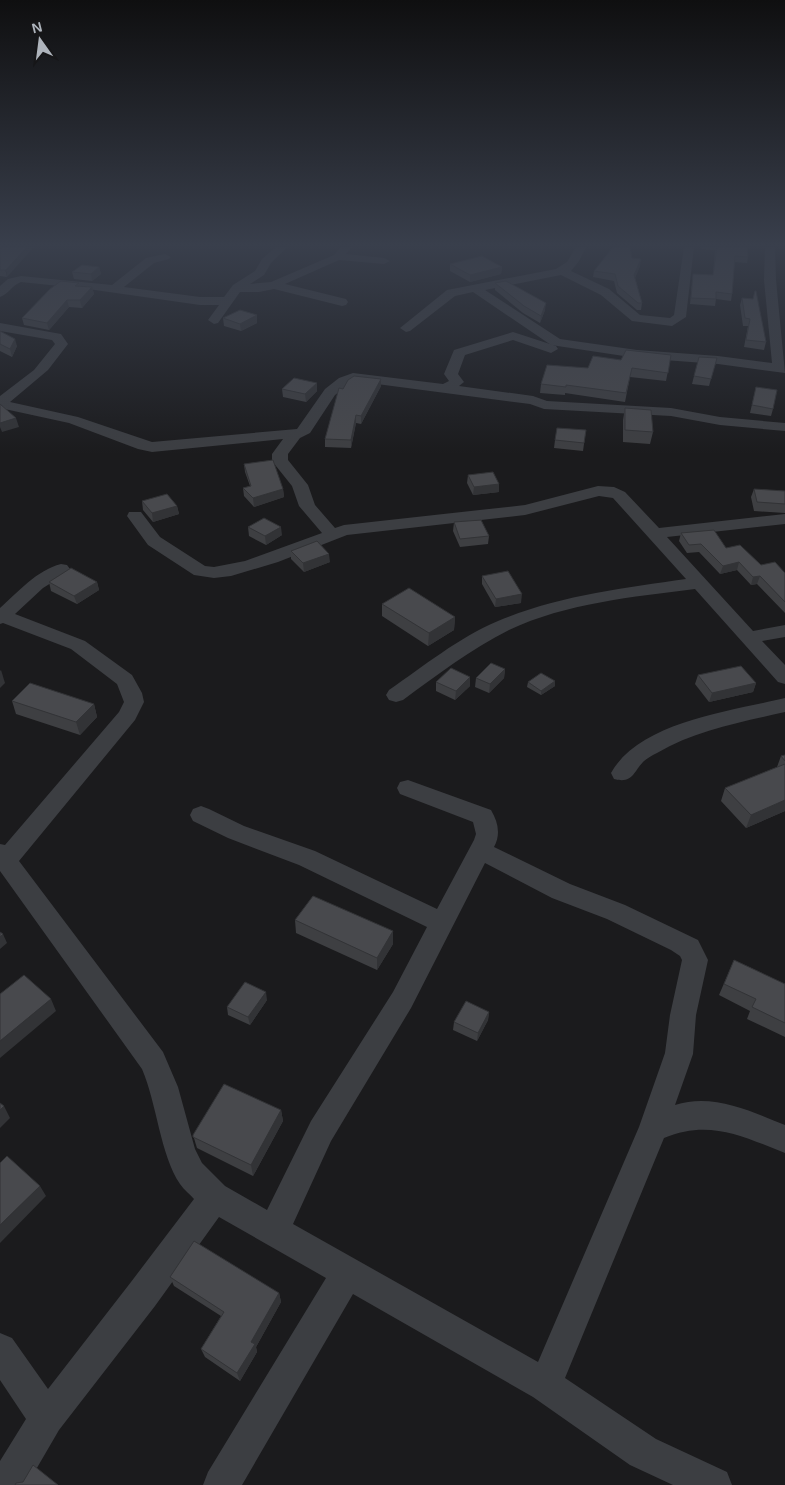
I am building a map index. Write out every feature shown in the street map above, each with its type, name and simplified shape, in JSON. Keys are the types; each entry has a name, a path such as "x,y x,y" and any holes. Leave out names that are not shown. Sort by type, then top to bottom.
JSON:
{"street":[{"path":"214,320 216,316"},
{"path":"406,328 420,316"},
{"path":"516,316 551,340 612,350 782,369 775,316"},
{"path":"634,316 654,322 672,322 679,319 679,316"},
{"path":"637,339 654,322"},
{"path":"0,327 56,337 62,344 60,350 32,378 2,401 1,404 73,420 142,446 152,447 294,435 305,430 325,398 337,384 349,378 359,377 444,390 527,399 544,405 670,412 720,421 785,427"},
{"path":"444,390 457,382 451,374 459,354 498,339 513,336 572,355 586,356 612,350"},
{"path":"294,435 280,454 280,460 300,485 307,506 332,535"},
{"path":"135,516 154,541 200,571 208,574 229,572 355,528 525,510 605,490 619,495 656,533 748,638 785,677"},
{"path":"656,533 781,528"},
{"path":"61,569 37,584 1,617 78,645 124,680 132,692 134,702 128,715 3,856 113,1009 154,1062 164,1086 181,1152 191,1174 214,1197 545,1385 643,1452 714,1485"},
{"path":"396,695 484,635 519,619 566,606 626,594 700,583"},
{"path":"748,638 785,631"},
{"path":"622,773 638,754 669,737 687,730 785,705"},
{"path":"274,1230 322,1131 402,1000 480,850 486,842 488,830 483,816 408,788"},
{"path":"201,815 236,832 307,858 443,923"},
{"path":"480,850 561,891 616,912 680,942 689,948 694,954 695,960 683,1015 679,1054 652,1128 545,1385"},
{"path":"652,1128 684,1116 705,1114 739,1120 785,1139"},
{"path":"6,1485 46,1418 149,1286 214,1197"},
{"path":"221,1485 348,1272"},
{"path":"0,1350 46,1418"}],"building":[{"path":"24,316 53,316 47,323 22,318"},
{"path":"227,316 255,316 240,324 223,318"},
{"path":"745,316 761,316 766,342 746,340 750,319"},
{"path":"0,331 15,339 10,349 0,344"},
{"path":"626,350 671,355 668,373 632,368 626,393 566,385 566,387 541,384 547,365 588,368 593,356 621,360"},
{"path":"699,357 717,358 711,379 694,376"},
{"path":"354,376 381,379 361,416 356,415 351,440 325,439 339,388 343,389 348,380"},
{"path":"294,378 317,383 305,394 282,389"},
{"path":"756,387 777,390 773,409 752,405"},
{"path":"0,404 16,418 0,423"},
{"path":"625,408 651,410 653,432 625,430"},
{"path":"557,428 586,430 584,443 555,440"},
{"path":"273,460 283,489 253,498 243,488 251,486 244,464"},
{"path":"493,472 499,484 474,487 468,475"},
{"path":"754,489 785,491 785,504 757,502"},
{"path":"167,494 177,506 152,513 142,501"},
{"path":"264,518 281,527 265,536 248,527"},
{"path":"481,520 489,536 460,539 454,522"},
{"path":"714,530 726,548 740,545 761,565 775,562 785,573 785,602 760,576 753,577 739,562 723,566 701,544 689,545 681,533"},
{"path":"317,541 329,554 303,563 291,551"},
{"path":"71,568 97,582 74,596 49,582"},
{"path":"508,571 522,594 496,599 482,576"},
{"path":"409,588 455,617 429,633 382,604"},
{"path":"491,663 505,669 490,684 476,678"},
{"path":"741,666 756,683 712,693 698,675"},
{"path":"451,668 470,677 456,691 436,682"},
{"path":"541,673 555,681 541,691 528,682"},
{"path":"30,683 94,704 76,722 12,701"},
{"path":"785,764 785,800 751,815 725,788"},
{"path":"313,896 393,931 377,958 295,920"},
{"path":"734,960 785,984 785,1023 752,1007 756,999 724,984"},
{"path":"24,975 51,999 0,1041 0,994"},
{"path":"245,982 266,992 248,1017 227,1007"},
{"path":"466,1001 489,1012 478,1033 454,1022"},
{"path":"224,1084 281,1110 251,1165 193,1137"},
{"path":"7,1156 40,1186 0,1225 0,1163"},
{"path":"194,1241 279,1293 251,1342 255,1344 237,1373 201,1349 224,1312 170,1277"},
{"path":"33,1465 58,1485 15,1485 16,1483 23,1482"}]}
